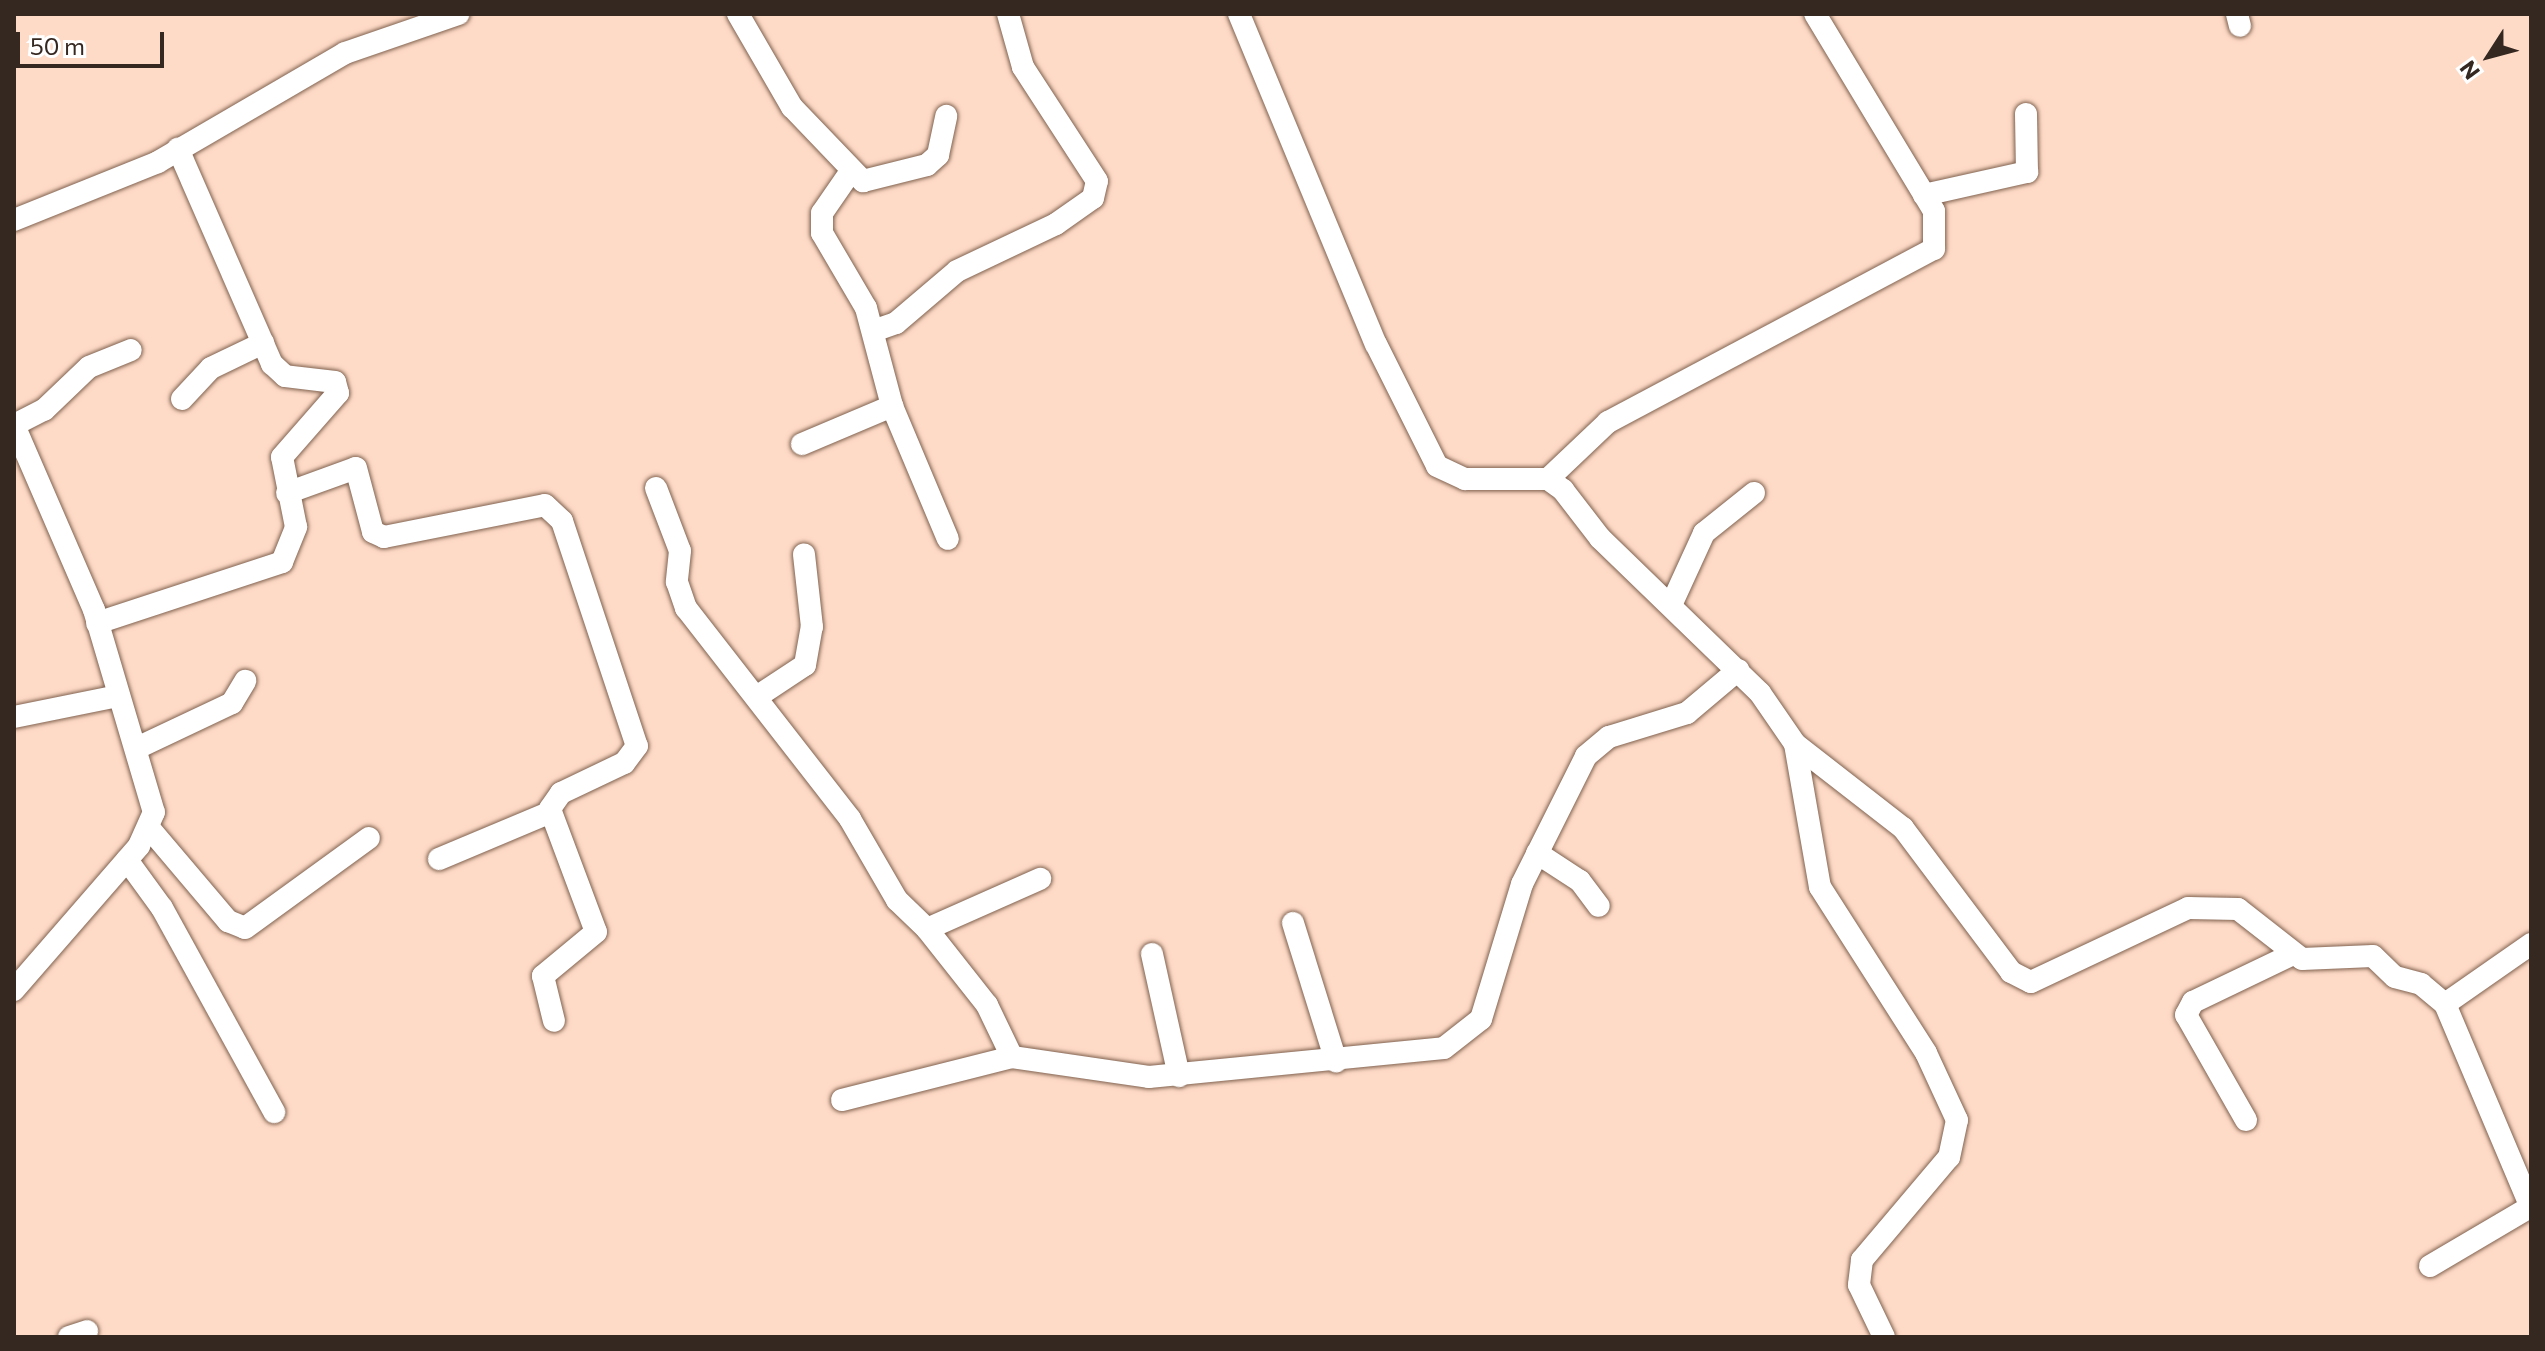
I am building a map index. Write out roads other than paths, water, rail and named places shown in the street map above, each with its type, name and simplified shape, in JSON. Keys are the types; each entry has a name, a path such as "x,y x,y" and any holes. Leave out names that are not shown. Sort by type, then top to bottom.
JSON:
{"street":[{"path":"14,220 178,149 345,53 458,14"},
{"path":"738,14 792,107 849,174 879,182 927,165 938,155 946,116"},
{"path":"873,331 896,323 957,271 1056,224 1093,198 1097,181 1023,67 1008,14"},
{"path":"1239,14 1425,450 1451,477 1548,479 1738,670 1795,744 1903,828 2020,979 2041,980 2188,908 2238,909 2291,955"},
{"path":"1548,479 1608,422 1921,259 1934,249 1939,225 1924,195 1815,14"},
{"path":"1924,195 2027,172 2026,114"},
{"path":"97,623 282,562 296,541 287,493 286,449 326,412 338,389 335,382 285,376 263,343 178,149"},
{"path":"849,174 820,222 873,331 892,406 948,539"},
{"path":"182,399 211,368 263,343"},
{"path":"14,990 127,860 150,829 154,793 118,696 97,623 14,425 44,410 89,367 131,350"},
{"path":"802,444 892,406"},
{"path":"287,493 356,468 373,532 384,537 545,505 555,510 595,604 637,746 624,763 561,793 551,812 439,859"},
{"path":"656,488 680,551 677,582 686,608 758,696 850,819 897,900 927,929 987,1005 1012,1057"},
{"path":"1672,603 1704,533 1754,493"},
{"path":"758,696 805,665 812,627 804,554"},
{"path":"842,1100 1012,1057 1113,1075 1179,1076 1425,1053 1472,1030 1537,853 1570,780 1600,743 1687,713 1738,670"},
{"path":"137,748 225,708 241,695 245,681"},
{"path":"14,717 118,696"},
{"path":"1795,744 1820,887 1926,1053 1957,1120 1949,1157 1862,1260 1859,1285 1884,1337"},
{"path":"551,812 596,932 543,976 554,1021"},
{"path":"150,829 228,921 245,928 369,838"},
{"path":"1537,853 1580,881 1599,906"},
{"path":"127,860 162,908 274,1112"},
{"path":"927,929 1040,879"},
{"path":"1293,923 1336,1061"},
{"path":"2445,1004 2531,944"},
{"path":"1152,954 1179,1076"},
{"path":"2246,1120 2186,1015 2193,1002 2291,955 2367,954 2445,1004 2531,1208 2430,1266"}]}
